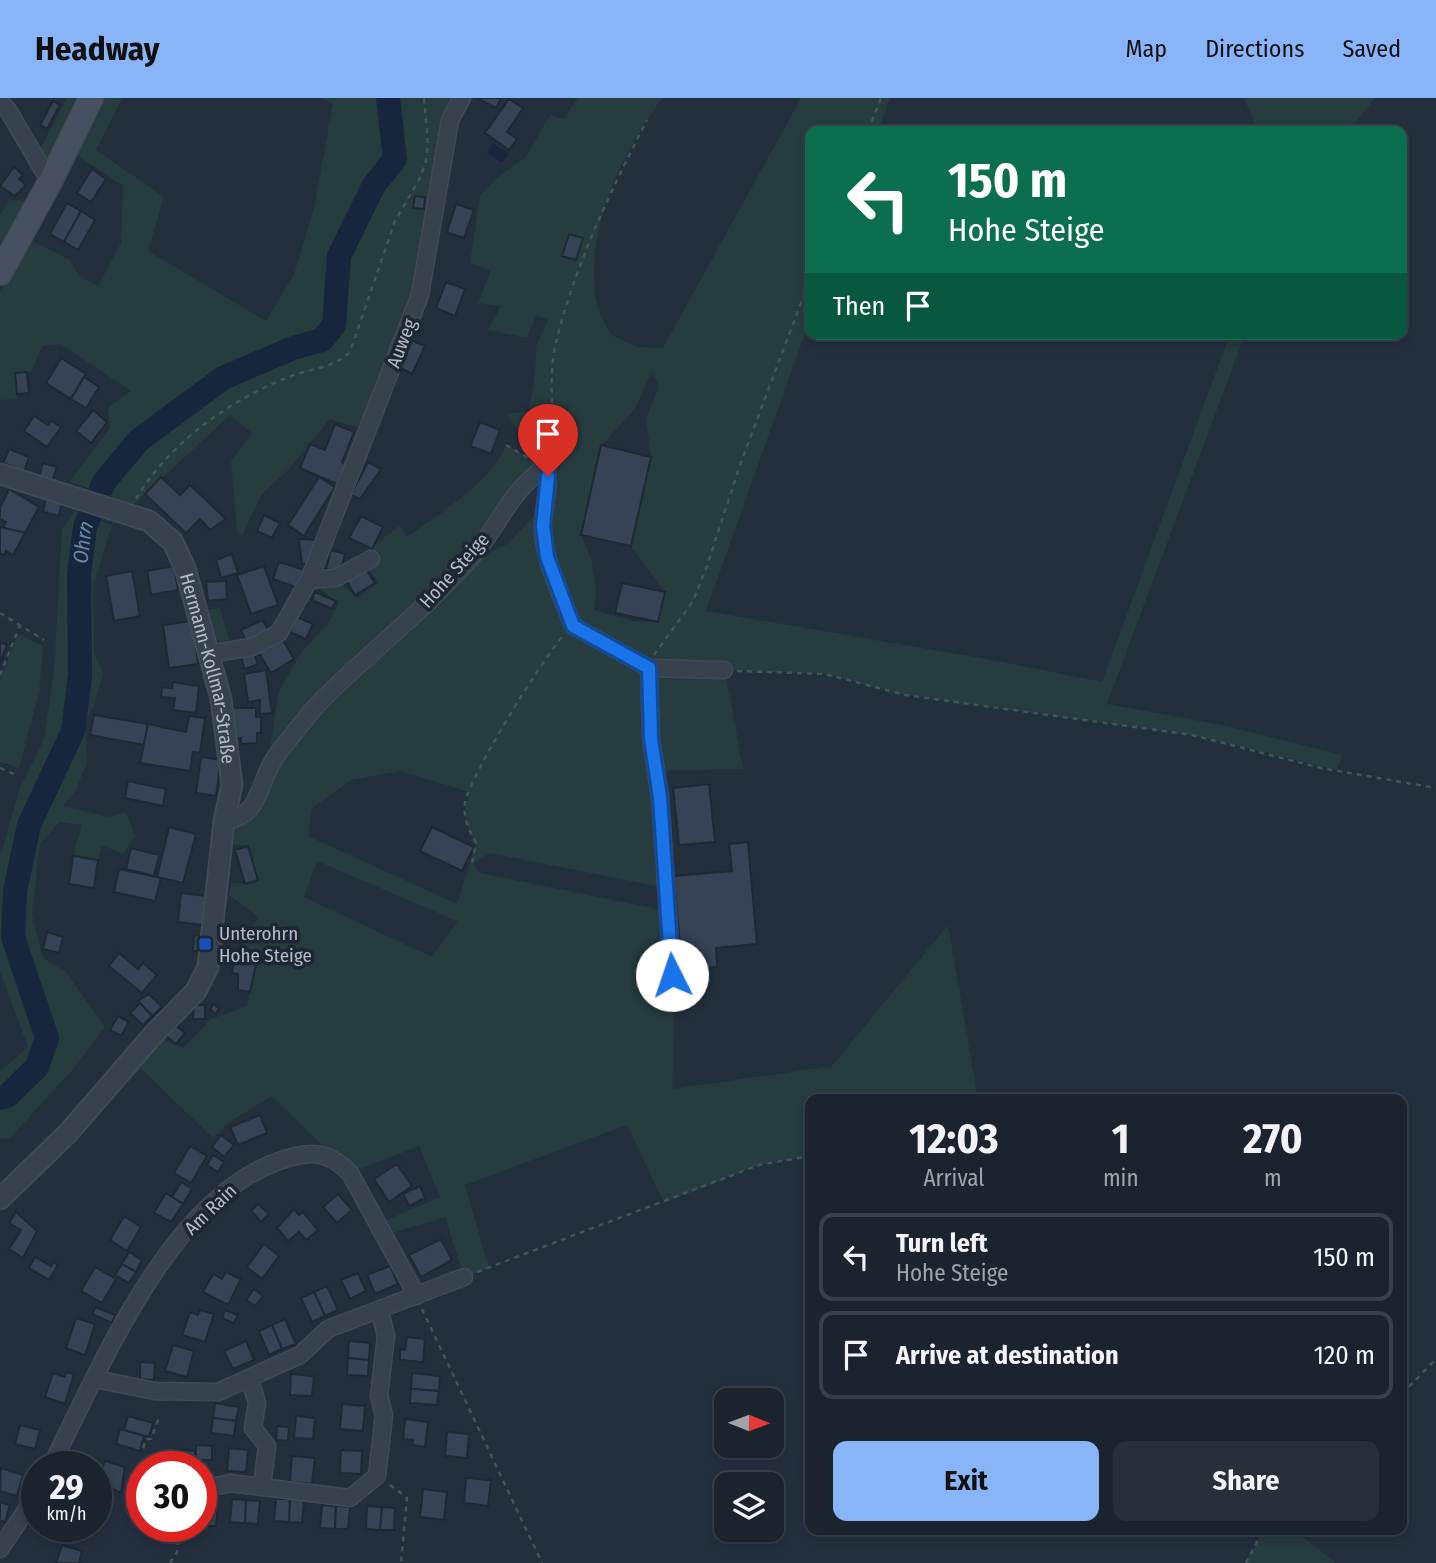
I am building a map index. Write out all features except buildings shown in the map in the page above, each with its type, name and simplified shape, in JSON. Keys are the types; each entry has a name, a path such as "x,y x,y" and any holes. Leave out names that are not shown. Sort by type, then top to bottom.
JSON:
{"main road":[{"path":"0,273 50,183 91,98"}],"street":[{"name":"Auweg","path":"209,654 252,647 279,633 309,580 420,295 450,120 462,98"},
{"path":"0,102 8,110 50,183"},
{"path":"546,466 548,476 543,526 547,557 573,626 649,668 724,670"},
{"name":"Hohe Steige","path":"224,821 242,819 251,811 267,768 321,701 446,583 477,550 523,482 546,466"},
{"name":"Hermann-Kollmar-Straße","path":"0,474 71,494 149,521 173,542 186,568 209,654 221,699 232,763 232,785 224,821 208,967 197,991 153,1035 69,1132 0,1199"},
{"path":"309,580 336,578 371,559"},
{"path":"649,668 651,739 660,797 674,1001"},
{"name":"Am Rain","path":"59,1451 124,1320 177,1241 218,1198 254,1170 303,1153 321,1153 337,1159 351,1173 416,1296"},
{"path":"95,1379 155,1391 218,1392 250,1380 300,1355 327,1329 464,1277"},
{"path":"217,1486 230,1483 350,1498 377,1476 384,1415 379,1396 386,1336 380,1311"},
{"path":"250,1380 257,1403 253,1428 267,1446 262,1487"},
{"path":"0,1549 21,1518"}],"path":[{"path":"123,511 158,467 204,426 243,399 289,377 341,360 350,352 395,221 420,178 426,161 428,144 424,98"},
{"path":"870,126 881,98"},
{"path":"552,443 554,402 551,382 556,342 611,190 647,120"},
{"path":"649,668 658,646 692,601 707,566 741,462 805,292"},
{"path":"506,445 546,466"},
{"path":"0,613 44,640"},
{"path":"0,675 20,625"},
{"path":"472,863 476,843 467,829 465,802 526,691 555,645 573,626"},
{"path":"724,670 825,674 905,695 1192,735 1321,768 1436,788"},
{"path":"0,768 14,774"},
{"path":"464,1277 759,1165 805,1157"},
{"path":"416,1296 542,1563"},
{"path":"1407,1389 1436,1359"},
{"path":"143,1448 146,1439 151,1438 160,1415"},
{"path":"377,1476 407,1498 401,1563"},
{"path":"1245,1563 1260,1535"},
{"path":"170,1563 177,1552 178,1542"}],"green space":[{"path":"67,98 83,98 46,167 37,155"},
{"path":"102,98 122,98 96,150 164,197 148,251 266,321 294,274 314,208 333,104 322,98 462,98 420,295 367,430 330,419 288,470 261,495 242,536 237,531 231,461 252,433 230,415 132,506 70,481 110,428 108,408 131,391 61,344 42,346 31,373 15,374 17,399 0,400 0,294 28,239 70,260 78,275 98,286 121,243 123,186 77,155"},
{"path":"578,98 662,98 633,144 609,193 601,219 594,273 597,304 611,335 637,347 663,348 801,98 890,98 880,126 805,126 805,333 706,611 992,660 1102,682 1228,340 1243,340 1107,704 1222,725 1342,755 1337,770 1192,735 905,695 825,674 725,670 743,769 674,770 656,774 666,888 490,853 473,863 480,873 667,911 674,1001 673,1089 832,1066 948,925 977,1094 805,1094 805,1157 759,1165 664,1203 627,1125 465,1185 489,1268 464,1277 445,1217 388,1234 382,1222 440,1197 419,1146 350,1173 272,1096 231,1121 213,1138 132,1060 153,1035 183,1048 211,1019 247,1006 259,953 242,944 259,917 229,895 232,882 245,884 258,879 248,846 221,843 224,821 241,819 267,768 279,691 301,653 328,623 339,603 309,580 336,578 358,598 378,582 359,556 400,526 407,537 448,508 489,472 506,445 529,457 524,438 506,414 528,411 534,383 537,344 548,320 536,315 527,338 488,330 501,306 478,303 491,270 470,263 480,195 497,178 526,157 550,115 563,119","holes":["652,371 659,387 646,419 651,457 631,546 665,592 658,622 633,621 594,610 596,591 591,558 581,535 601,446 635,409","546,467 546,504 507,544 465,564","400,771 470,792 466,818 476,844 457,904 308,836 312,808 351,780","317,861 457,921 457,922 432,957 304,897"]},
{"path":"1244,98 1375,98 1353,126 1256,126"},
{"path":"9,200 28,201 0,249 0,215"},
{"path":"74,511 112,525 93,586 94,653 103,673 94,706 85,723 87,762 76,790 63,806 109,817 126,812 135,836 123,854 101,845 98,860 73,856 82,825 59,822 40,844 32,915 43,958 66,972 105,1027 72,1070 10,1138 0,1139 0,1071 28,1047 0,971 0,856 20,788 44,739 54,670 62,530"},
{"path":"220,608 232,649 221,651 207,610"},
{"path":"18,634 43,646 39,692 19,768 0,762 0,681"},
{"path":"1260,1535 1300,1535 1336,1563 1246,1563"}],"water":[{"path":"493,143 509,154 502,163 487,153"}],"waterway":[{"name":"Ohrn","path":"0,1098 7,1096 37,1067 47,1038 13,937 15,891 29,825 73,731 80,676 79,574 85,527 104,482 139,440 223,378 293,348 322,340 334,325 339,256 374,185 395,159 388,98"}],"place":[{"name":"Unterohrn Hohe Steige","path":"205,944"}],"route":[{"path":"548,476 543,526 547,557 573,626 649,668 651,739 660,797 672,975"}]}
